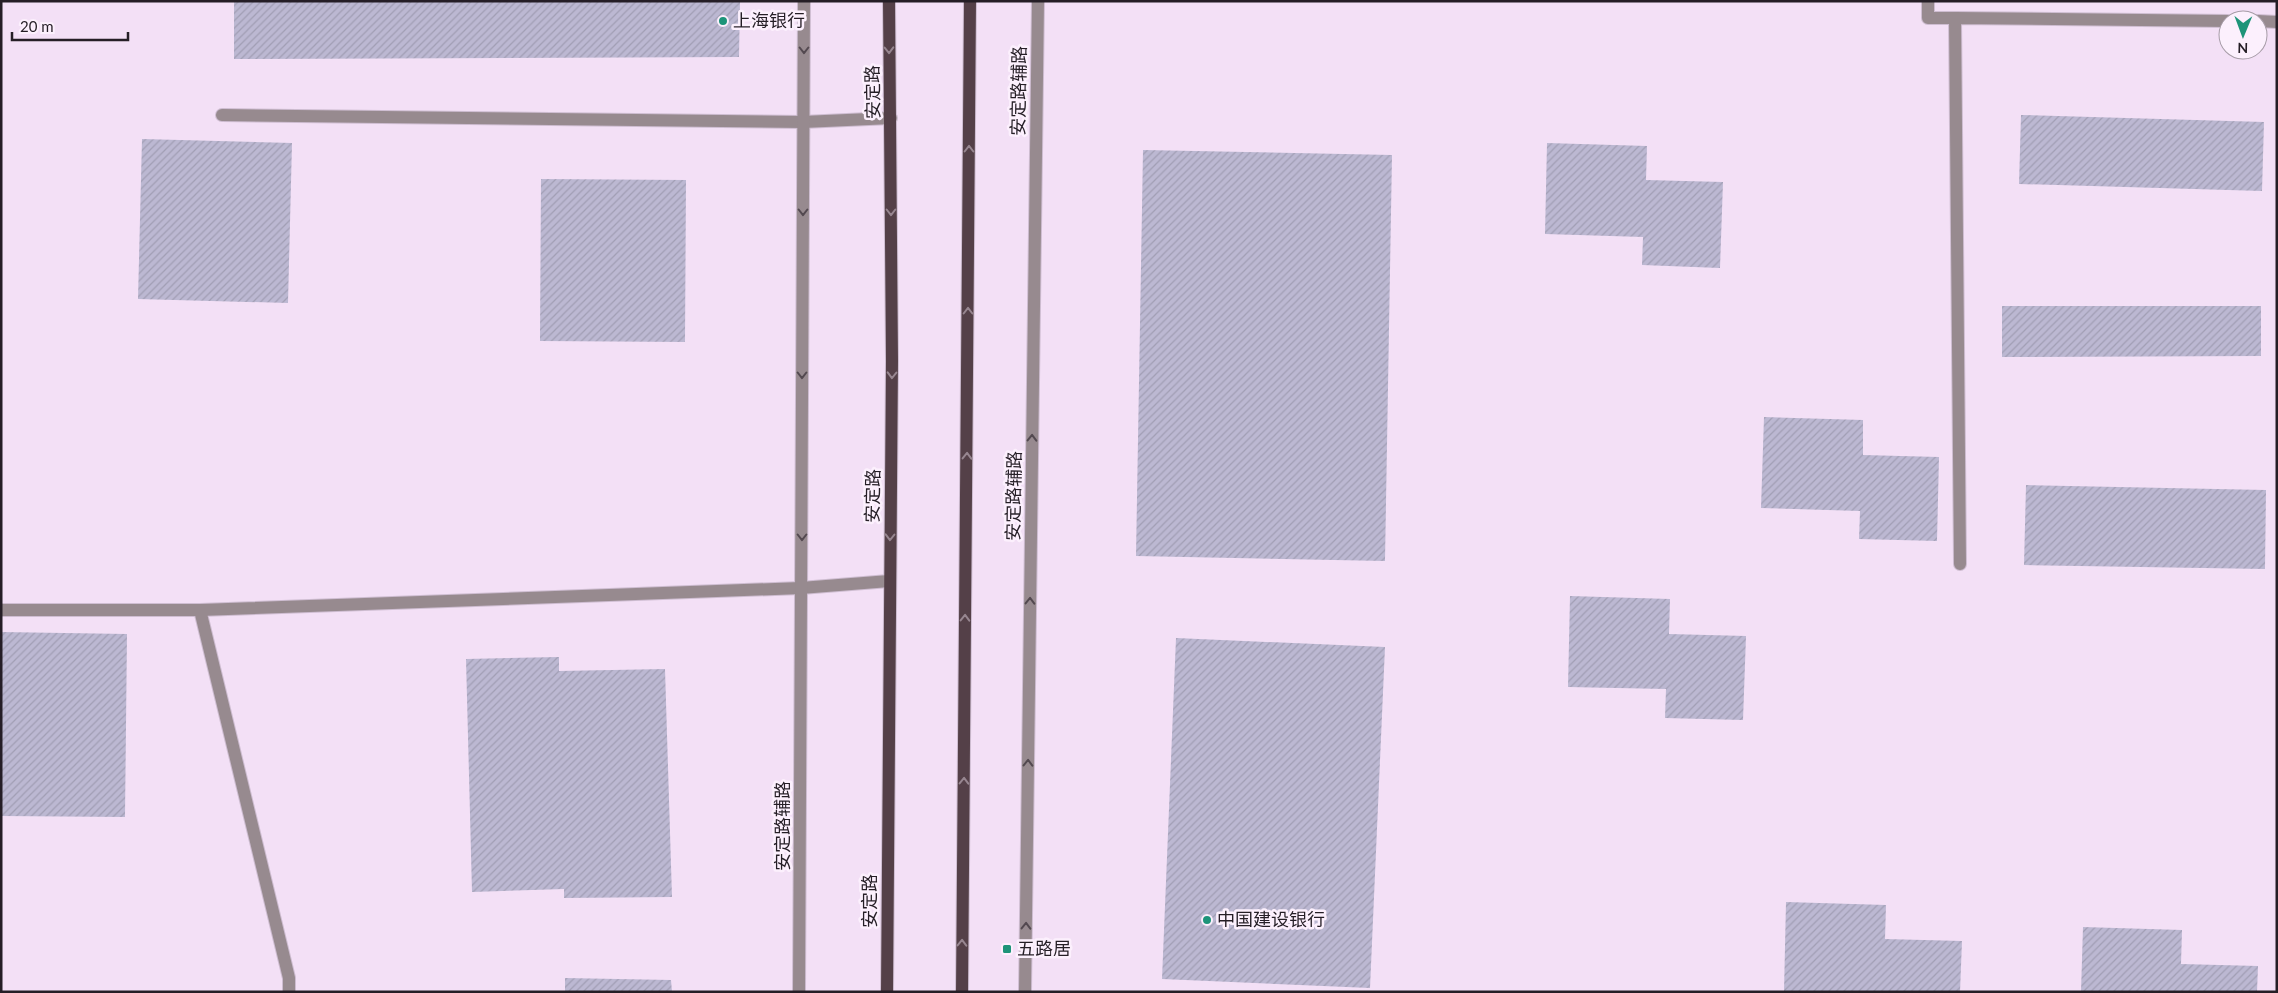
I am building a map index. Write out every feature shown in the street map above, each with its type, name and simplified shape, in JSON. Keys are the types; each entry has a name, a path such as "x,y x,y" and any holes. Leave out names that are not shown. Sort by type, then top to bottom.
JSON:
{"main road":[{"name":"安定路","path":"887,992 892,361 891,118 888,1"},
{"path":"962,992 970,1"}],"street":[{"name":"安定路辅路","path":"799,992 804,1"},
{"name":"安定路辅路","path":"1025,992 1038,1"},
{"path":"1928,1 1928,18 2218,21"},
{"path":"1955,18 1960,564"},
{"path":"222,115 803,122 891,118"},
{"path":"1,610 200,610 801,588 890,581"},
{"path":"200,610 289,978 289,992"}],"building":[{"path":"234,1 740,1 739,57 234,59"},
{"path":"2021,115 2264,122 2262,191 2019,184"},
{"path":"142,139 292,143 288,303 138,299"},
{"path":"1547,143 1647,146 1646,180 1723,182 1720,268 1642,265 1643,237 1545,234"},
{"path":"1143,150 1392,155 1385,561 1136,556"},
{"path":"541,179 686,180 685,342 540,341"},
{"path":"2002,306 2261,306 2261,356 2002,357"},
{"path":"1764,417 1863,420 1863,455 1939,457 1937,541 1859,539 1860,511 1761,508"},
{"path":"2026,485 2266,490 2265,569 2024,565"},
{"path":"1570,596 1670,599 1669,634 1746,636 1743,720 1665,718 1666,689 1568,687"},
{"path":"1,632 127,634 125,817 1,816"},
{"path":"1176,638 1385,647 1370,988 1162,979"},
{"path":"559,657 559,671 665,669 672,897 564,898 564,889 472,892 466,659"},
{"path":"1786,902 1886,905 1885,939 1962,941 1960,992 1784,992"},
{"path":"2083,927 2182,930 2181,964 2258,966 2257,992 2081,992"},
{"path":"565,978 671,980 672,992 565,992"}],"place":[{"name":"上海银行","path":"723,21"},
{"name":"中国建设银行","path":"1207,920"},
{"name":"五路居","path":"1007,949"}]}
